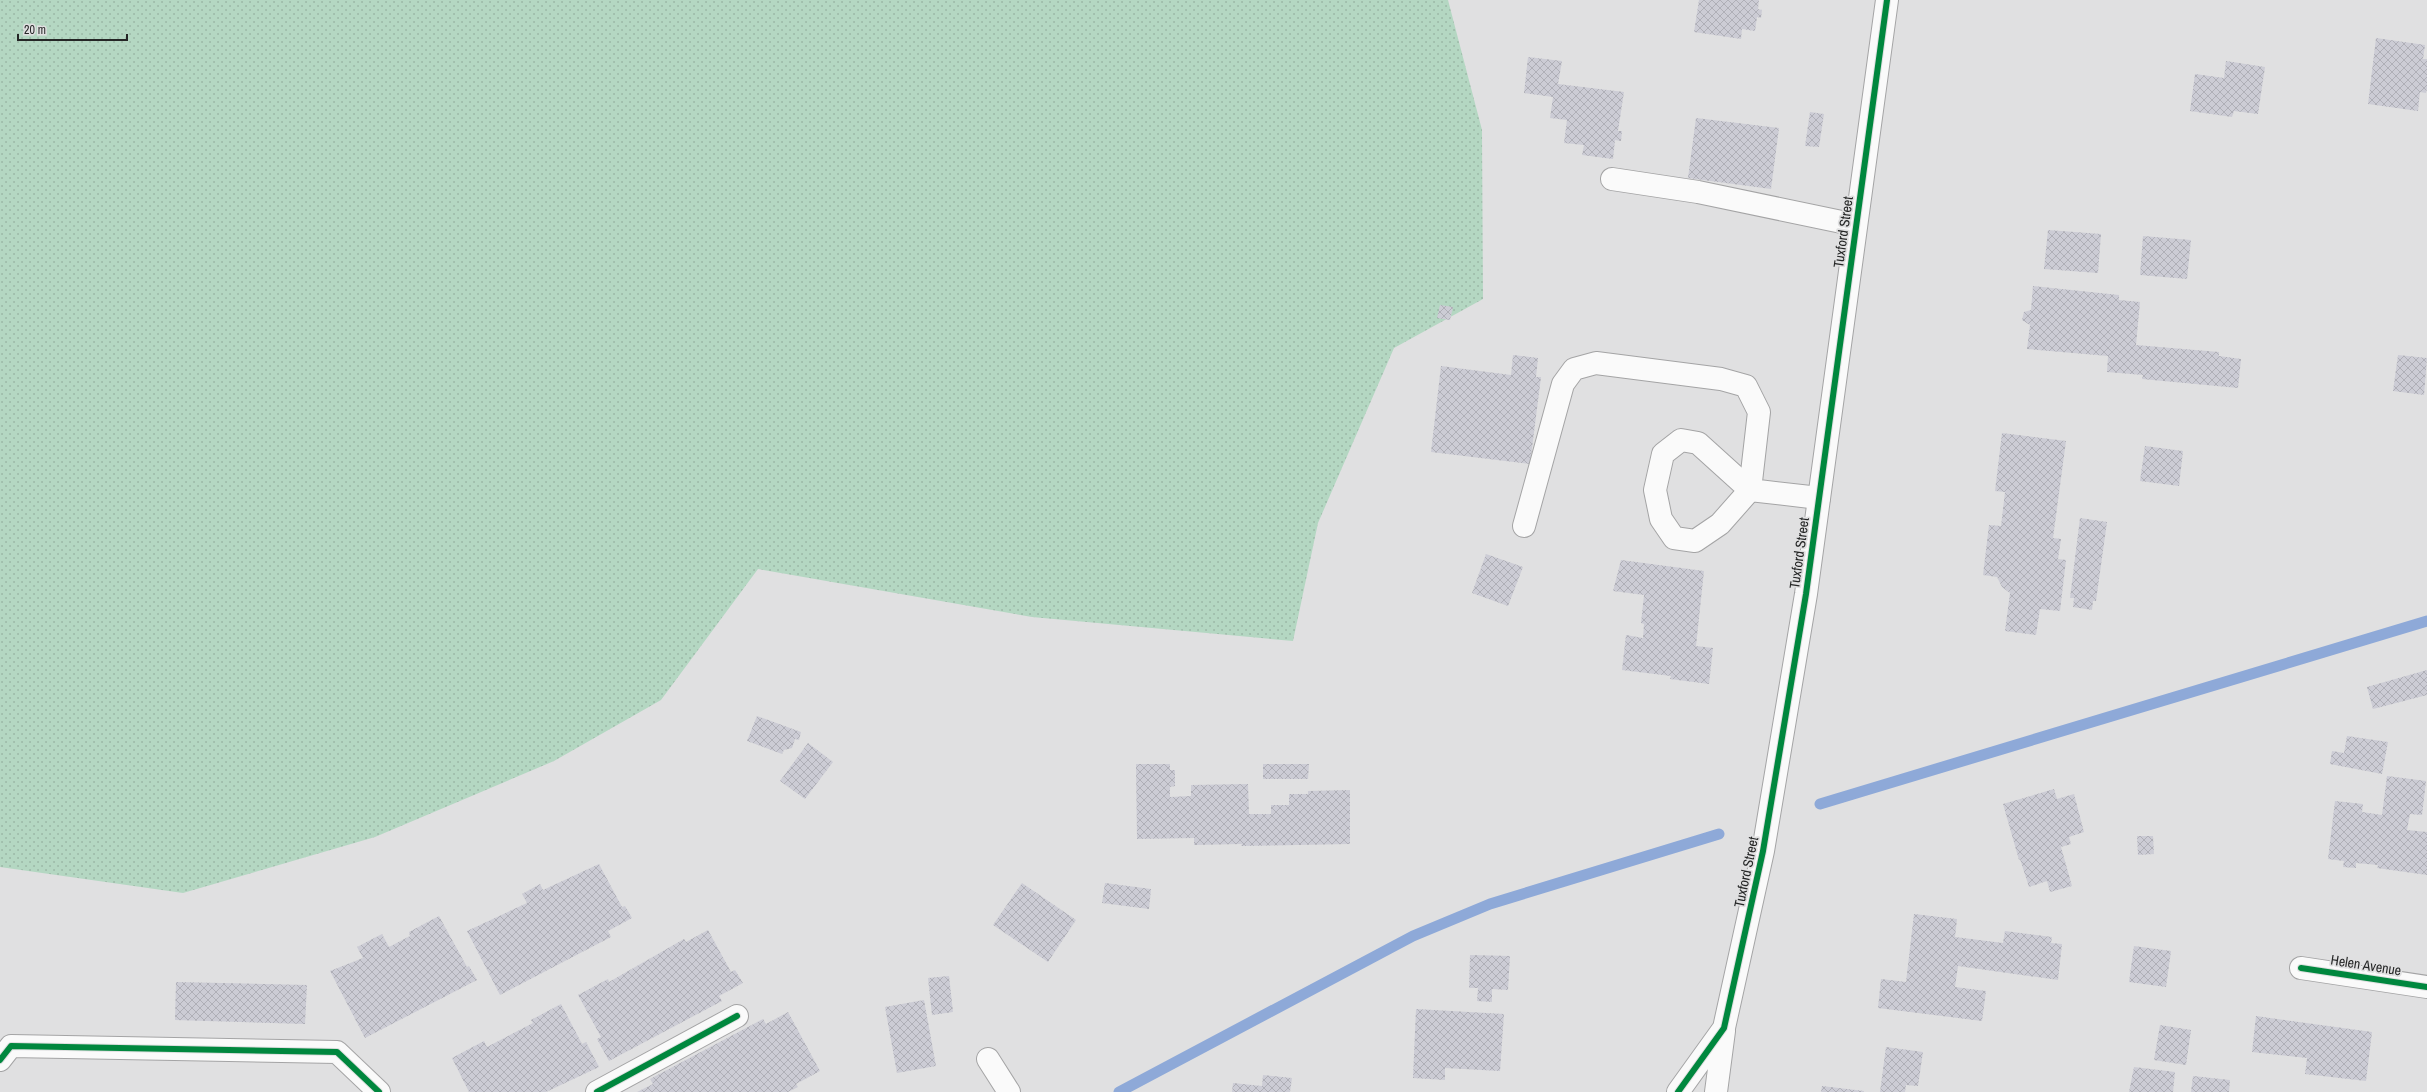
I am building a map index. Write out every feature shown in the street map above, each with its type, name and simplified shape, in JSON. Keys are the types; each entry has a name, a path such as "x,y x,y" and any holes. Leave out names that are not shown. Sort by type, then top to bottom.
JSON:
{"street":[{"name":"Tuxford Street","path":"1678,1092 1724,1028 1763,852 1806,594 1887,0"},
{"path":"1612,179 1706,194 1856,225"},
{"path":"1524,526 1563,384 1574,369 1596,363 1721,379 1746,386 1759,412 1750,490 1720,524 1695,540 1674,538 1661,519 1655,490 1663,454 1681,440 1698,443 1750,490 1819,498"},
{"name":"Helen Avenue","path":"2301,968 2427,987"},
{"path":"596,1092 737,1016"},
{"path":"1716,1092 1724,1028"},
{"path":"5,1053 337,1052 378,1092"},
{"path":"988,1059 1009,1092"}],"green space":[{"path":"0,0 1448,0 1482,130 1483,299 1394,348 1318,523 1293,641 1032,617 758,569 661,700 554,761 375,837 183,893 0,867"}],"building":[{"path":"1699,0 1759,0 1758,9 1762,10 1761,18 1757,17 1755,31 1742,29 1741,39 1694,32"},
{"path":"2376,38 2425,45 2423,59 2427,59 2427,89 2426,93 2420,92 2418,111 2368,104"},
{"path":"1528,57 1562,61 1558,84 1624,92 1618,131 1622,131 1621,141 1615,140 1613,159 1582,155 1584,145 1564,143 1567,120 1550,118 1553,97 1524,93"},
{"path":"2226,61 2265,67 2258,114 2234,111 2232,117 2190,111 2195,74 2224,78"},
{"path":"1810,112 1824,114 1819,147 1805,146"},
{"path":"1696,118 1779,128 1771,189 1688,178"},
{"path":"2048,230 2101,234 2098,273 2044,269"},
{"path":"2143,236 2191,240 2187,279 2140,275"},
{"path":"2033,286 2119,295 2119,300 2140,302 2136,345 2219,352 2219,356 2241,359 2238,388 2142,379 2143,375 2107,372 2108,356 2027,349 2030,325 2022,320 2024,312 2031,310"},
{"path":"1440,305 1453,307 1450,320 1437,318"},
{"path":"1513,355 1538,358 1536,377 1541,377 1530,464 1431,452 1441,366 1511,375"},
{"path":"2398,355 2427,358 2424,395 2393,391"},
{"path":"2002,433 2066,441 2053,538 2061,539 2058,559 2066,560 2060,611 2040,609 2036,635 2005,631 2010,593 2002,587 1997,577 1983,575 1989,525 2001,526 2005,492 1995,491"},
{"path":"2145,446 2183,451 2179,486 2140,481"},
{"path":"2080,518 2107,522 2096,601 2093,601 2092,610 2073,607 2074,598 2070,598"},
{"path":"1486,554 1523,567 1508,606 1472,593"},
{"path":"1621,560 1704,571 1696,646 1713,648 1709,684 1670,679 1671,676 1622,670 1626,635 1643,638 1644,624 1641,623 1644,595 1613,591"},
{"path":"2427,670 2427,695 2373,709 2367,687"},
{"path":"757,716 801,732 799,740 795,739 792,748 784,750 782,754 747,741"},
{"path":"2347,736 2388,742 2382,774 2330,764 2332,751 2344,753"},
{"path":"808,743 833,762 805,799 780,781"},
{"path":"1136,764 1170,764 1170,770 1175,770 1175,786 1170,787 1170,797 1191,796 1191,785 1248,784 1249,814 1271,814 1271,805 1289,805 1289,794 1308,794 1308,791 1350,790 1350,844 1241,846 1242,844 1194,845 1194,838 1137,839"},
{"path":"1263,764 1309,764 1308,779 1263,779"},
{"path":"2387,776 2426,781 2422,815 2410,814 2407,830 2427,832 2427,875 2377,868 2378,865 2356,863 2356,868 2343,867 2344,861 2328,859 2335,801 2363,804 2362,812 2382,815"},
{"path":"2054,789 2057,799 2074,794 2084,832 2069,837 2071,844 2061,847 2072,886 2050,892 2047,881 2029,887 2020,859 2019,860 2003,804"},
{"path":"2137,836 2153,836 2154,854 2138,855"},
{"path":"599,864 622,907 625,906 632,918 608,931 611,937 500,995 467,931 527,903 522,894 540,884 543,890"},
{"path":"1022,883 1076,920 1048,962 993,925"},
{"path":"1105,883 1151,889 1149,909 1102,903"},
{"path":"1914,914 1957,919 1955,937 2003,943 2005,931 2052,937 2051,943 2062,944 2058,980 1958,966 1955,987 1986,991 1982,1021 1878,1008 1881,979 1906,982"},
{"path":"439,916 467,967 469,966 477,980 365,1038 330,971 363,958 357,947 382,934 389,947 410,936 409,932"},
{"path":"708,930 731,972 735,970 743,983 719,996 722,1001 609,1061 597,1039 601,1037 578,995 608,979 609,982 684,939 686,942"},
{"path":"2134,946 2171,951 2166,987 2129,982"},
{"path":"1470,955 1510,956 1508,990 1492,989 1492,1002 1477,1001 1478,988 1469,988"},
{"path":"949,976 953,1012 932,1015 928,978"},
{"path":"176,982 307,985 305,1024 175,1020"},
{"path":"924,1000 936,1066 897,1073 885,1007"},
{"path":"561,1004 582,1044 586,1042 599,1067 546,1092 469,1092 452,1058 484,1041 487,1047 533,1023 531,1020"},
{"path":"1416,1009 1504,1014 1500,1071 1445,1068 1445,1080 1413,1078"},
{"path":"788,1012 820,1071 796,1084 798,1087 788,1092 637,1092 653,1084 650,1079 763,1019 766,1024"},
{"path":"2256,1016 2372,1032 2366,1081 2305,1074 2307,1058 2252,1052"},
{"path":"2160,1025 2191,1030 2186,1065 2154,1060"},
{"path":"1886,1047 1923,1052 1918,1086 1906,1085 1905,1092 1880,1092"},
{"path":"2134,1067 2175,1072 2173,1092 2129,1092"},
{"path":"1263,1075 1292,1078 1290,1092 1232,1092 1233,1083 1262,1086"},
{"path":"2193,1076 2230,1080 2229,1092 2191,1092"},
{"path":"1822,1086 1864,1091 1864,1092 1821,1092"}],"waterway":[{"path":"1820,804 2427,621"},
{"path":"1119,1092 1413,936 1490,904 1719,834"}],"cycle path":[{"path":"1678,1092 1724,1028 1763,851 1806,594 1887,0"},
{"path":"2301,968 2427,987"},
{"path":"597,1092 737,1016"},
{"path":"0,1060 11,1046 337,1052 379,1092"}]}
